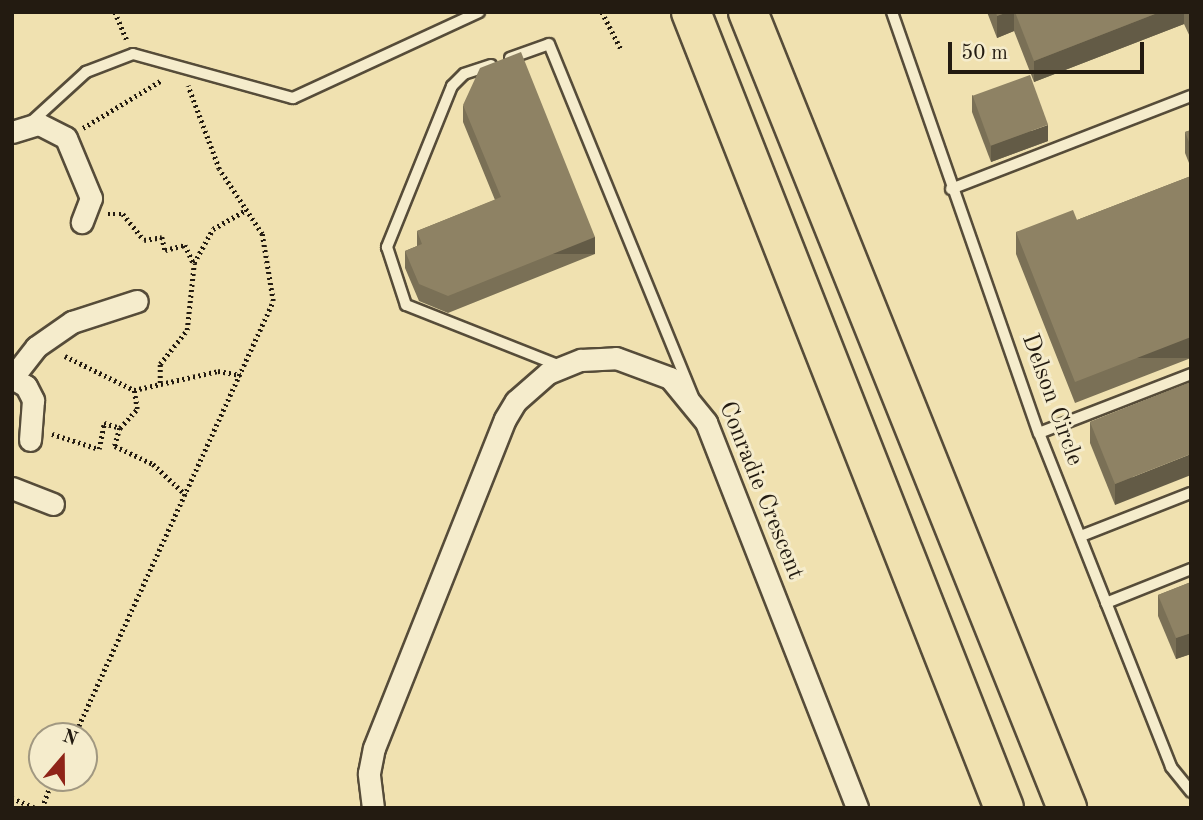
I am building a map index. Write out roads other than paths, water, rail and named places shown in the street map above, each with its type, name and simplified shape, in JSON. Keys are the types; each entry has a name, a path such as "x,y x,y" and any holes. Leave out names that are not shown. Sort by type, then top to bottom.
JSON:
{"highway":[{"path":"691,12 1004,808"},
{"path":"748,12 1067,808"}],"street":[{"path":"20,128 49,126 66,138 91,198 86,218"},
{"path":"30,440 33,413 26,386 12,378 44,342 82,316 137,301"},
{"name":"Conradie Crescent","path":"373,808 369,773 374,748 505,419 531,385 561,367 598,358 635,361 670,378 697,405 857,808"},
{"path":"12,488 53,505"}],"lane":[{"path":"20,128 86,72 133,54 293,98 479,12"},
{"name":"Delson Circle","path":"892,12 951,189 1040,433 1171,767 1191,792"},
{"path":"561,367 406,305 387,247 452,86 464,74 549,44 697,405"},
{"path":"951,189 1191,96"},
{"path":"1040,433 1191,374"},
{"path":"1081,536 1191,493"},
{"path":"1106,603 1191,569"}]}
